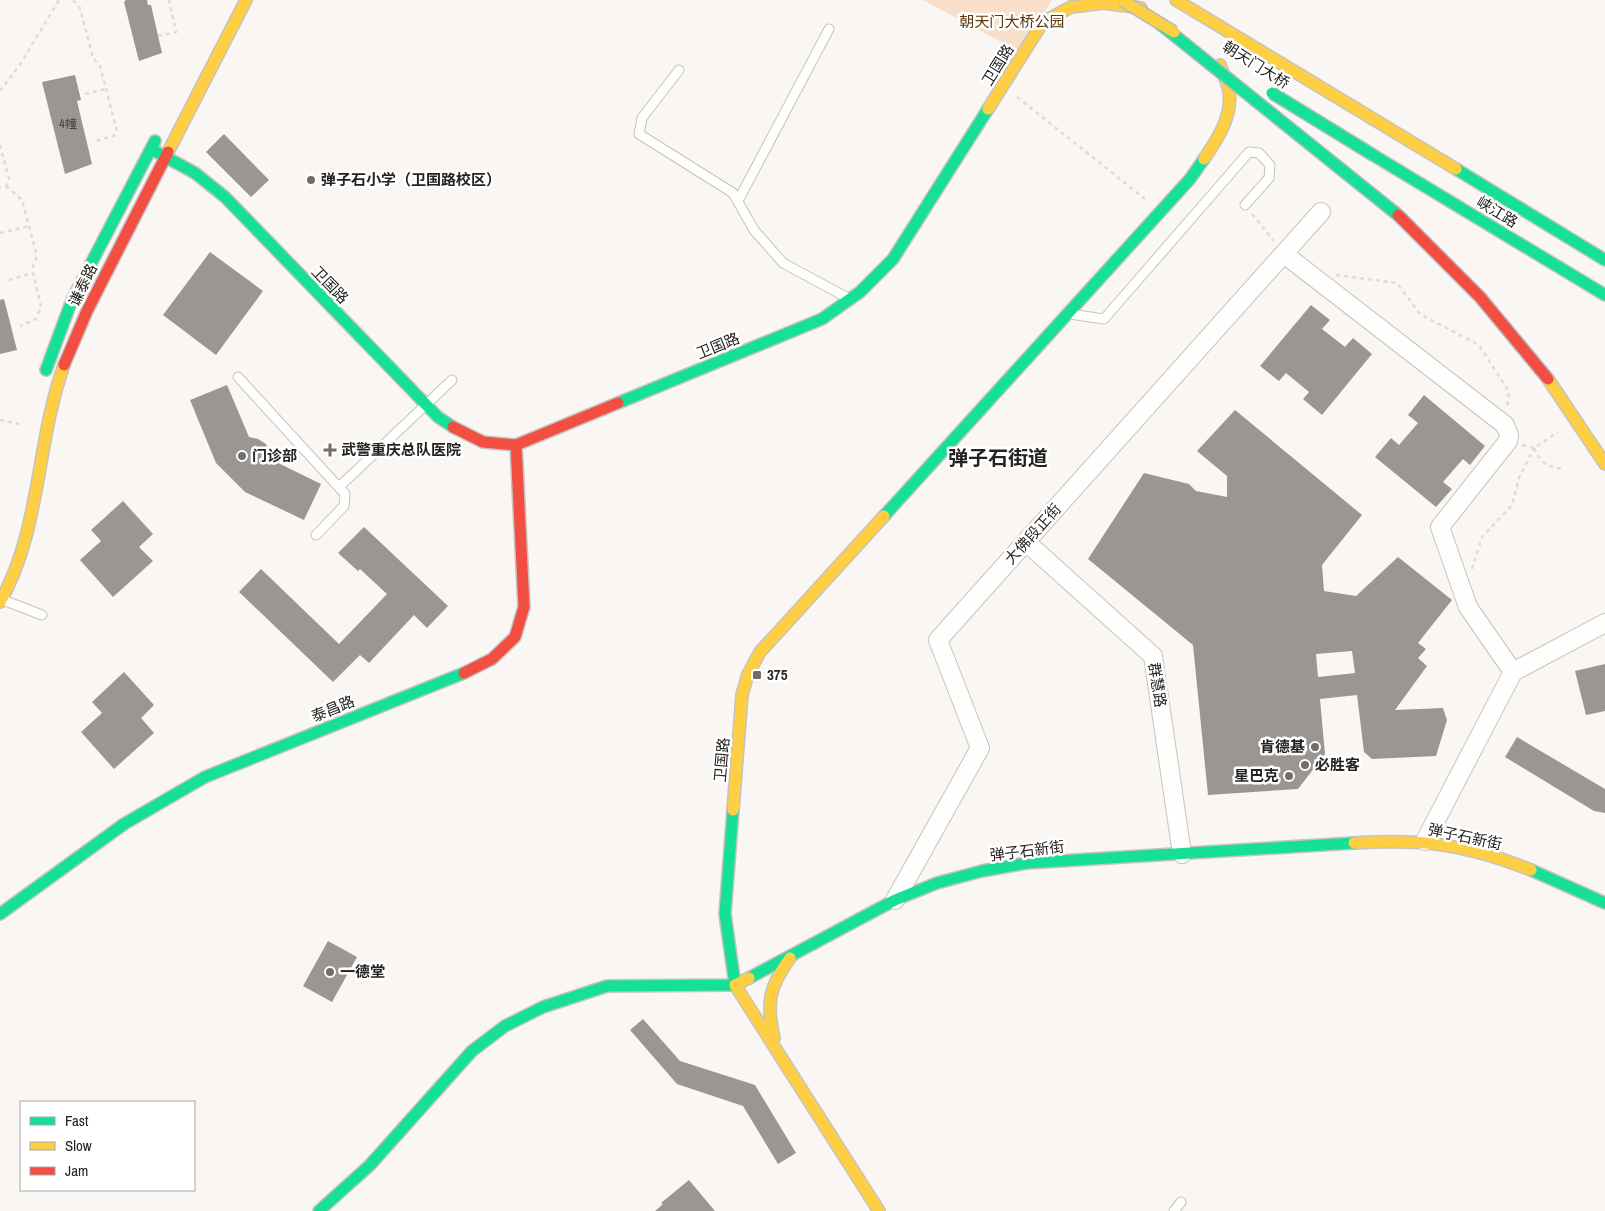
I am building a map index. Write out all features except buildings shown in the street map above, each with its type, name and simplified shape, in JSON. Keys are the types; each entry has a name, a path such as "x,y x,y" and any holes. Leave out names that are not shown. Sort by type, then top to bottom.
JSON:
{"main road":[{"name":"谦泰路","path":"1,600 11,584 25,540 48,416 66,360 87,311 246,0"},
{"name":"朝天门大桥","path":"1122,0 1242,74"},
{"name":"朝天门大桥","path":"1176,0 1386,129"},
{"name":"卫国路","path":"151,149 195,173 226,196 425,404 458,431 477,441 496,446 516,445 822,319 852,300 874,281 893,259 1043,22 1072,7 1104,2 1138,7 1164,19 1190,36 1220,63 1230,92 1228,108 1223,125 1210,151 1190,179 760,652 748,674 742,695 725,914 735,985"},
{"path":"1159,23 1405,220 1480,297 1548,380 1605,464"},
{"path":"1302,78 1395,120 1458,156"},
{"name":"朝天门大桥","path":"1258,84 1374,155"},
{"name":"谦泰路","path":"43,379 72,300 162,128"},
{"name":"峡江路","path":"1386,129 1605,260"},
{"name":"峡江路","path":"1374,155 1605,295"},
{"name":"泰昌路","path":"0,914 86,848 162,799 206,777 479,667 505,649 515,637 524,607 516,445"},
{"name":"弹子石新街","path":"735,985 895,900 938,883 982,871 1028,863 1385,841 1425,842 1474,851 1517,865 1605,903"},
{"path":"776,1049 769,1019 768,1004 770,990 776,976 793,954"},
{"path":"319,1211 370,1165 472,1051 505,1026 543,1007 607,986 735,985 879,1211"}],"street":[{"name":"大佛段正街","path":"895,900 980,748 938,640 1321,212"},
{"path":"1284,254 1507,433 1440,527 1468,607 1514,672"},
{"name":"群慧路","path":"1026,542 1153,656 1182,854"},
{"path":"1425,842 1514,672 1605,623"}],"lane":[{"path":"738,201 829,30"},
{"path":"679,70 642,118 639,134 733,193 754,230 783,263 852,300"},
{"path":"1067,314 1104,319 1249,152 1259,153 1270,165 1269,178 1245,205"},
{"path":"238,377 345,494 344,506 316,535"},
{"path":"339,487 452,380"},
{"path":"1,600 42,614"},
{"path":"1174,1211 1181,1202"}],"path":[{"path":"0,91 19,66 60,0"},
{"path":"73,0 80,8 93,58 100,66 117,131 114,136 96,141"},
{"path":"158,36 176,32 169,0"},
{"path":"85,94 106,89"},
{"path":"1027,103 1160,212"},
{"path":"0,145 9,180 6,186 0,188"},
{"path":"6,186 22,200 37,256 32,269 41,307 36,319 20,326"},
{"path":"1245,205 1284,254"},
{"path":"0,233 29,226"},
{"path":"9,280 33,273"},
{"path":"1333,274 1397,283 1420,314 1479,345 1509,392 1507,433 1534,448 1540,460 1549,467 1564,469"},
{"path":"0,420 19,424"},
{"path":"1471,570 1482,537 1512,504 1519,478 1534,448 1563,428"}],"green space":[{"name":"朝天门大桥公园","path":"923,0 1052,0 1020,52"}],"traffic: fast":[{"path":"1159,23 1398,215"},
{"path":"1272,93 1373,155"},
{"path":"618,403 822,319 860,292 893,259 988,109"},
{"path":"46,370 72,300 155,141"},
{"path":"151,149 195,173 225,197 438,417 453,427"},
{"path":"1373,155 1605,295"},
{"path":"884,516 1190,179 1204,159"},
{"path":"1456,169 1605,260"},
{"path":"0,914 124,824 205,777 464,673"},
{"path":"319,1211 370,1165 472,1051 505,1026 543,1007 607,986 735,985 725,914 733,810"},
{"path":"749,978 895,900 937,883 982,871 1027,863 1354,843"},
{"path":"1531,870 1605,903"}],"traffic: slow":[{"path":"168,152 246,0"},
{"path":"1122,0 1174,32"},
{"path":"1176,0 1456,169"},
{"path":"988,109 1043,22 1071,7 1104,3 1141,8"},
{"path":"1204,159 1219,136 1229,110 1229,91 1220,65"},
{"path":"0,602 23,546 31,516 48,425 64,365"},
{"path":"1548,379 1605,464"},
{"path":"733,810 742,695 748,674 760,652 884,516"},
{"path":"1354,843 1402,842 1444,845 1486,854 1531,870"},
{"path":"774,1038 770,1015 771,996 778,978 790,958"},
{"path":"749,978 735,985 879,1211"}],"traffic: jam":[{"path":"64,365 87,311 168,152"},
{"path":"1398,215 1480,297 1548,379"},
{"path":"453,427 483,442 516,445 618,403"},
{"path":"464,673 492,659 515,637 524,607 516,445"}],"place":[{"name":"弹子石小学（卫国路校区）","path":"311,180"},
{"name":"武警重庆总队医院","path":"330,450"},
{"name":"门诊部","path":"242,456"},
{"name":"375","path":"757,675"},
{"name":"肯德基","path":"1315,747"},
{"name":"必胜客","path":"1305,765"},
{"name":"星巴克","path":"1289,776"},
{"name":"一德堂","path":"330,972"}],"district":[{"name":"弹子石街道","path":"998,458"}]}
